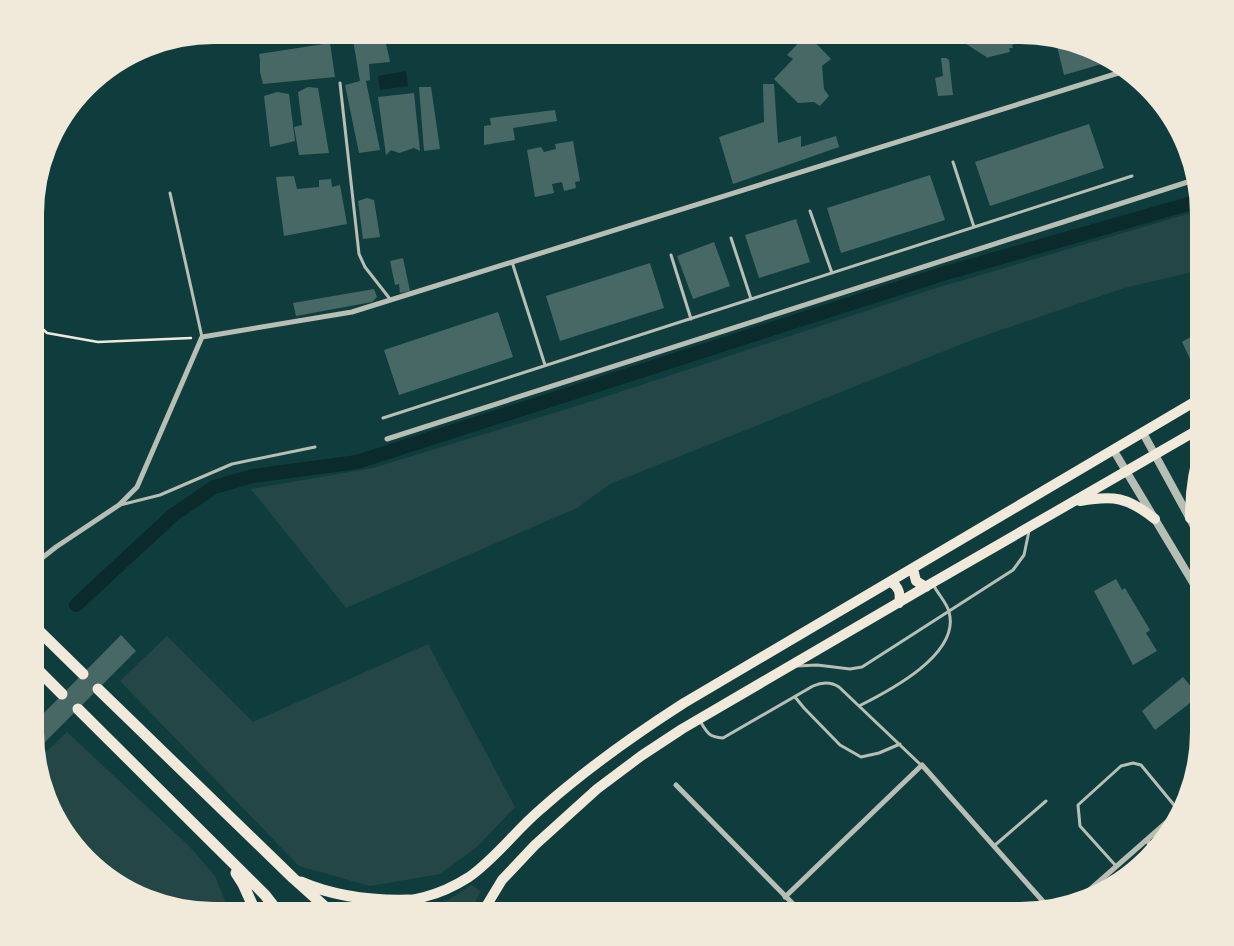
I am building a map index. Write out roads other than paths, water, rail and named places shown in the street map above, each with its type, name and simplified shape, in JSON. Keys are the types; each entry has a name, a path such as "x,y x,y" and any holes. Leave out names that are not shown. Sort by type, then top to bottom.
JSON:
{"highway":[{"path":"42,634 83,674"},
{"path":"42,675 62,694"},
{"path":"98,689 322,904"},
{"path":"78,709 272,904"},
{"path":"213,845 230,863 244,884 252,904"},
{"path":"293,878 315,888 361,899 409,900"}],"main road":[{"path":"386,904 440,892 468,876 481,867 538,811 570,783 651,724 1193,403"},
{"path":"487,904 502,880 534,845 597,789 634,761 789,667 1193,433"},
{"path":"1190,518 1190,488 1193,477"},
{"path":"1071,502 1103,497 1122,499 1140,507 1155,519"},
{"path":"912,569 916,581 929,585"},
{"path":"891,582 899,590 900,602"}],"street":[{"path":"42,558 119,505 137,487 202,337 352,312 1119,73"},
{"path":"387,439 1189,182"},
{"path":"1143,433 1192,523"},
{"path":"1114,451 1192,581"},
{"path":"785,897 922,765 1044,902"},
{"path":"676,785 793,905"},
{"path":"1089,890 1168,822"},
{"path":"1147,840 1151,845"}],"lane":[{"path":"340,83 359,254 365,268 391,300"},
{"path":"952,162 974,227"},
{"path":"383,418 1132,176"},
{"path":"170,193 202,337"},
{"path":"810,211 832,273"},
{"path":"731,238 751,299"},
{"path":"670,255 691,318"},
{"path":"512,262 545,365"},
{"path":"119,505 160,496 232,464 314,447"},
{"path":"789,667 817,665 850,669 862,666 1018,566 1024,555 1030,526"},
{"path":"859,706 901,683 938,652 948,633 949,611 929,585"},
{"path":"699,720 707,733 714,738 723,738 795,696 818,684 829,682 839,687 922,765"},
{"path":"795,696 804,708 840,744 861,757 879,753 900,744"},
{"path":"1116,866 1080,826 1078,805 1121,766 1133,763 1141,765 1175,807"},
{"path":"994,846 1046,801"}],"waterway":[{"path":"76,605 173,515 214,487 253,476 357,462 949,272 1192,203"}]}
